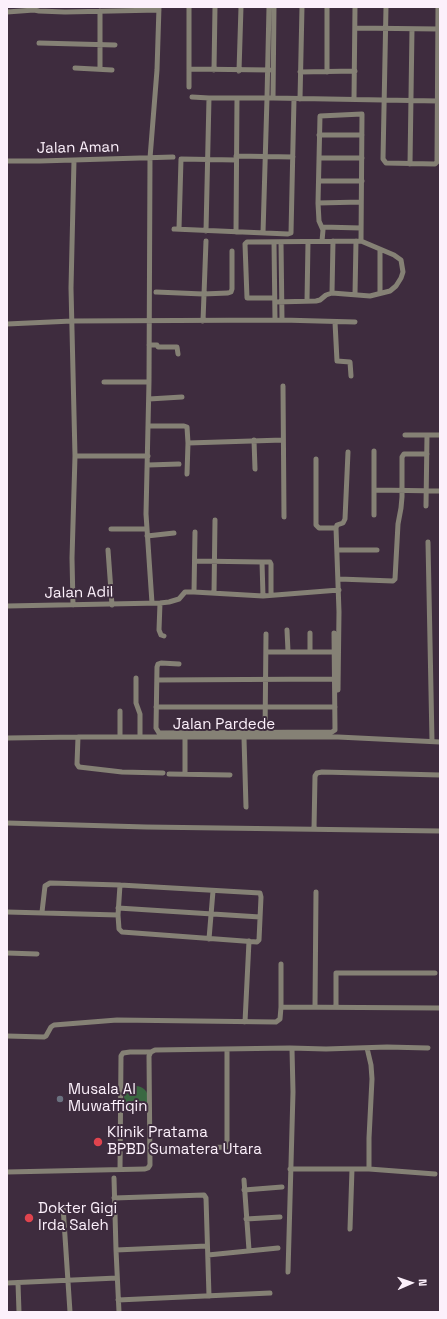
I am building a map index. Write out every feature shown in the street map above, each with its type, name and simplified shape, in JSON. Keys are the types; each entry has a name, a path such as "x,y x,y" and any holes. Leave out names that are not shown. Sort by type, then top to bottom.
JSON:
{"street":[{"path":"188,87 189,7"},
{"path":"214,70 215,7"},
{"path":"239,71 242,7"},
{"path":"269,7 271,70"},
{"path":"263,233 265,156 270,98 274,7"},
{"path":"300,99 302,7"},
{"path":"327,7 327,72"},
{"path":"354,99 355,7"},
{"path":"386,7 384,162 410,164 436,163 438,101 438,7"},
{"path":"7,12 36,8 39,11 65,9 159,9 157,70 150,158 149,426 146,514 152,603"},
{"path":"98,10 101,45 100,69"},
{"path":"355,28 438,29"},
{"path":"410,164 412,29"},
{"path":"39,43 115,46"},
{"path":"75,68 112,70"},
{"path":"189,70 271,70"},
{"path":"300,72 355,71"},
{"path":"192,97 438,101"},
{"path":"206,231 209,98"},
{"path":"236,232 237,98"},
{"path":"293,157 265,156 207,160 181,160 177,229 291,233 293,157 294,99"},
{"path":"322,241 322,227 319,221 318,203 319,118 322,115 362,114 361,228 355,294"},
{"path":"319,135 362,135"},
{"name":"Jalan Aman","path":"7,161 173,157"},
{"path":"319,158 362,158"},
{"path":"73,604 72,551 75,456 71,288 74,160"},
{"path":"319,181 362,181"},
{"path":"318,203 361,202"},
{"path":"322,227 361,228"},
{"path":"203,321 206,241"},
{"path":"322,241 359,241 380,249 399,258 402,264 403,272 401,278 396,286 390,291 380,293 378,295 370,296 332,293 326,295 320,300 281,302 275,300 247,298 245,244 247,242 322,241"},
{"path":"332,293 333,241"},
{"path":"274,242 275,320"},
{"path":"281,242 282,320"},
{"path":"307,301 308,242"},
{"path":"380,249 380,293"},
{"path":"156,292 203,294 231,292 232,251"},
{"path":"7,324 275,320 355,322"},
{"path":"335,322 337,361 350,362 351,376"},
{"path":"149,345 156,345 158,347 177,347 178,354"},
{"path":"104,382 149,382"},
{"path":"283,386 284,517"},
{"path":"149,399 182,397"},
{"path":"149,426 187,427 187,474"},
{"path":"405,435 440,435"},
{"path":"426,506 428,435"},
{"path":"254,440 255,469"},
{"path":"188,443 283,440"},
{"path":"316,459 316,527 336,528 337,525 343,523 345,519 348,452"},
{"path":"374,452 374,515"},
{"path":"339,579 393,581 396,579 398,524 402,490 402,455 427,454"},
{"path":"75,456 148,456"},
{"path":"148,465 179,464"},
{"path":"375,490 440,491"},
{"path":"214,593 215,520"},
{"path":"336,528 339,579 338,737"},
{"path":"111,530 147,529"},
{"path":"147,536 174,532"},
{"path":"195,532 194,592 263,596 298,592 339,590"},
{"path":"428,542 432,741"},
{"path":"108,550 112,605"},
{"path":"338,550 377,550"},
{"path":"195,561 270,562 271,595"},
{"path":"262,562 263,596"},
{"name":"Jalan Adil","path":"7,606 160,603 179,599 185,592 194,592"},
{"path":"160,603 160,630 161,635 164,636"},
{"path":"287,630 288,652"},
{"path":"310,633 310,652"},
{"path":"179,664 158,664 156,728 159,733 265,735 334,732 334,633"},
{"path":"265,735 266,634"},
{"path":"266,652 335,652"},
{"path":"136,678 136,703 140,714 140,737"},
{"path":"157,680 335,680"},
{"path":"156,707 335,707"},
{"path":"120,711 120,737"},
{"name":"Jalan Pardede","path":"7,738 78,736 244,738 265,735 440,742"},
{"path":"78,736 77,764 79,767 122,772 163,773"},
{"path":"184,737 184,774"},
{"path":"244,738 246,807"},
{"path":"314,829 315,776 317,773 440,774"},
{"path":"169,774 230,775"},
{"path":"7,823 146,827 440,831"},
{"path":"42,912 46,884 120,885 260,893 259,940 257,942 122,932 119,929 118,915 120,885"},
{"path":"210,939 213,891"},
{"path":"315,1006 316,892"},
{"path":"118,908 260,917"},
{"path":"7,912 118,915"},
{"path":"245,1022 249,941"},
{"path":"7,953 36,954"},
{"path":"7,1036 44,1037 54,1025 116,1020 276,1022 280,1019 281,964"},
{"path":"336,1006 336,973 436,973"},
{"path":"281,1007 336,1006 440,1008"},
{"path":"367,1048 372,1079 369,1169"},
{"path":"120,1169 121,1056 123,1053 151,1052 155,1050 428,1048"},
{"path":"288,1272 293,1092 292,1049"},
{"path":"150,1150 227,1147 227,1050"},
{"path":"7,1172 148,1168 150,1165 149,1056 151,1052"},
{"path":"290,1169 369,1169 435,1174"},
{"path":"350,1229 352,1169"},
{"path":"114,1178 119,1312"},
{"path":"244,1180 248,1250"},
{"path":"244,1190 282,1188"},
{"path":"114,1198 204,1195 206,1198 209,1296"},
{"path":"63,1206 70,1312"},
{"path":"246,1219 280,1217"},
{"path":"116,1250 207,1246"},
{"path":"208,1255 278,1248"},
{"path":"7,1283 117,1278"},
{"path":"18,1282 19,1312"},
{"path":"118,1300 270,1293"}],"green space":[{"path":"136,1086 141,1087 147,1093 147,1103 141,1109 136,1110 131,1109 125,1103 124,1098 125,1093 131,1087"}],"place":[{"name":"Musala Al Muwaffiqin","path":"60,1099"},
{"name":"Klinik Pratama BPBD Sumatera Utara","path":"98,1142"},
{"name":"Dokter Gigi Irda Saleh","path":"29,1218"}]}
